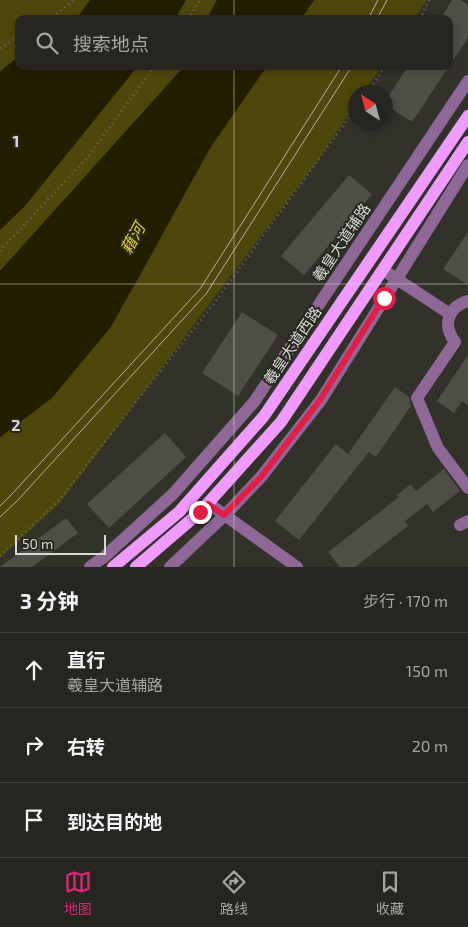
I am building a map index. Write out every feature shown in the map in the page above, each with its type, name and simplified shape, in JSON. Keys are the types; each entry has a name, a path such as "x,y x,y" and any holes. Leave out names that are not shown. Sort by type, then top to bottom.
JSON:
{"main road":[{"name":"羲皇大道西路","path":"112,567 179,512 264,416 468,116"},
{"path":"136,567 208,504 281,422 467,148"}],"street":[{"name":"羲皇大道辅路","path":"90,567 104,557 173,494 254,402 468,81"},
{"path":"170,567 261,477 320,400 468,165"},
{"path":"383,270 450,314"},
{"path":"468,300 460,303 450,314 448,329 450,336 455,342 417,398 438,448 468,488"},
{"path":"208,504 297,567"}],"path":[{"path":"54,15 73,0"},
{"path":"191,15 200,0"},
{"path":"422,15 429,0"},
{"path":"0,48 15,39"},
{"path":"0,251 87,158 152,70"},
{"path":"372,85 383,70"},
{"path":"0,556 59,500 215,302 348,119"}],"shaded area":[{"path":"0,0 217,0 209,15 15,15 15,70 180,70 0,271"},
{"path":"314,0 427,0 417,15 304,15"},
{"path":"264,70 379,70 369,85 348,85 348,115 318,160 60,503 0,558 0,437 52,398 134,287 210,148"}],"water":[{"path":"90,0 186,0 177,15 79,15"},
{"path":"217,0 314,0 304,15 209,15"},
{"path":"15,59 15,70 135,70 25,206 0,230 0,72"},
{"name":"藉河","path":"264,70 210,148 111,327 52,398 0,437 0,271 180,71"}],"building":[{"path":"452,0 461,0 468,5 468,38 453,60 453,15 443,15"},
{"path":"405,70 446,70 412,122 393,110 393,89"},
{"path":"349,175 372,194 304,275 281,256"},
{"path":"468,232 468,285 443,269"},
{"path":"242,312 278,335 238,396 202,373"},
{"path":"468,355 468,406 462,401 454,413 437,401"},
{"path":"395,387 409,397 411,406 376,457 369,452 299,540 275,521 336,444 348,454"},
{"path":"165,433 186,457 109,528 87,504"},
{"path":"444,469 460,491 433,512 427,504 405,521 408,526 355,567 340,567 328,552 399,497 397,495 411,484 416,491"},
{"path":"66,518 78,533 32,567 0,567"}],"tram line":[{"path":"370,15 378,0"},
{"path":"379,15 387,0"},
{"path":"0,506 200,289 339,70"},
{"path":"0,517 18,500 206,294 349,70"}],"route":[{"path":"200,512 208,504 224,515 261,477 320,400 384,298"}]}
